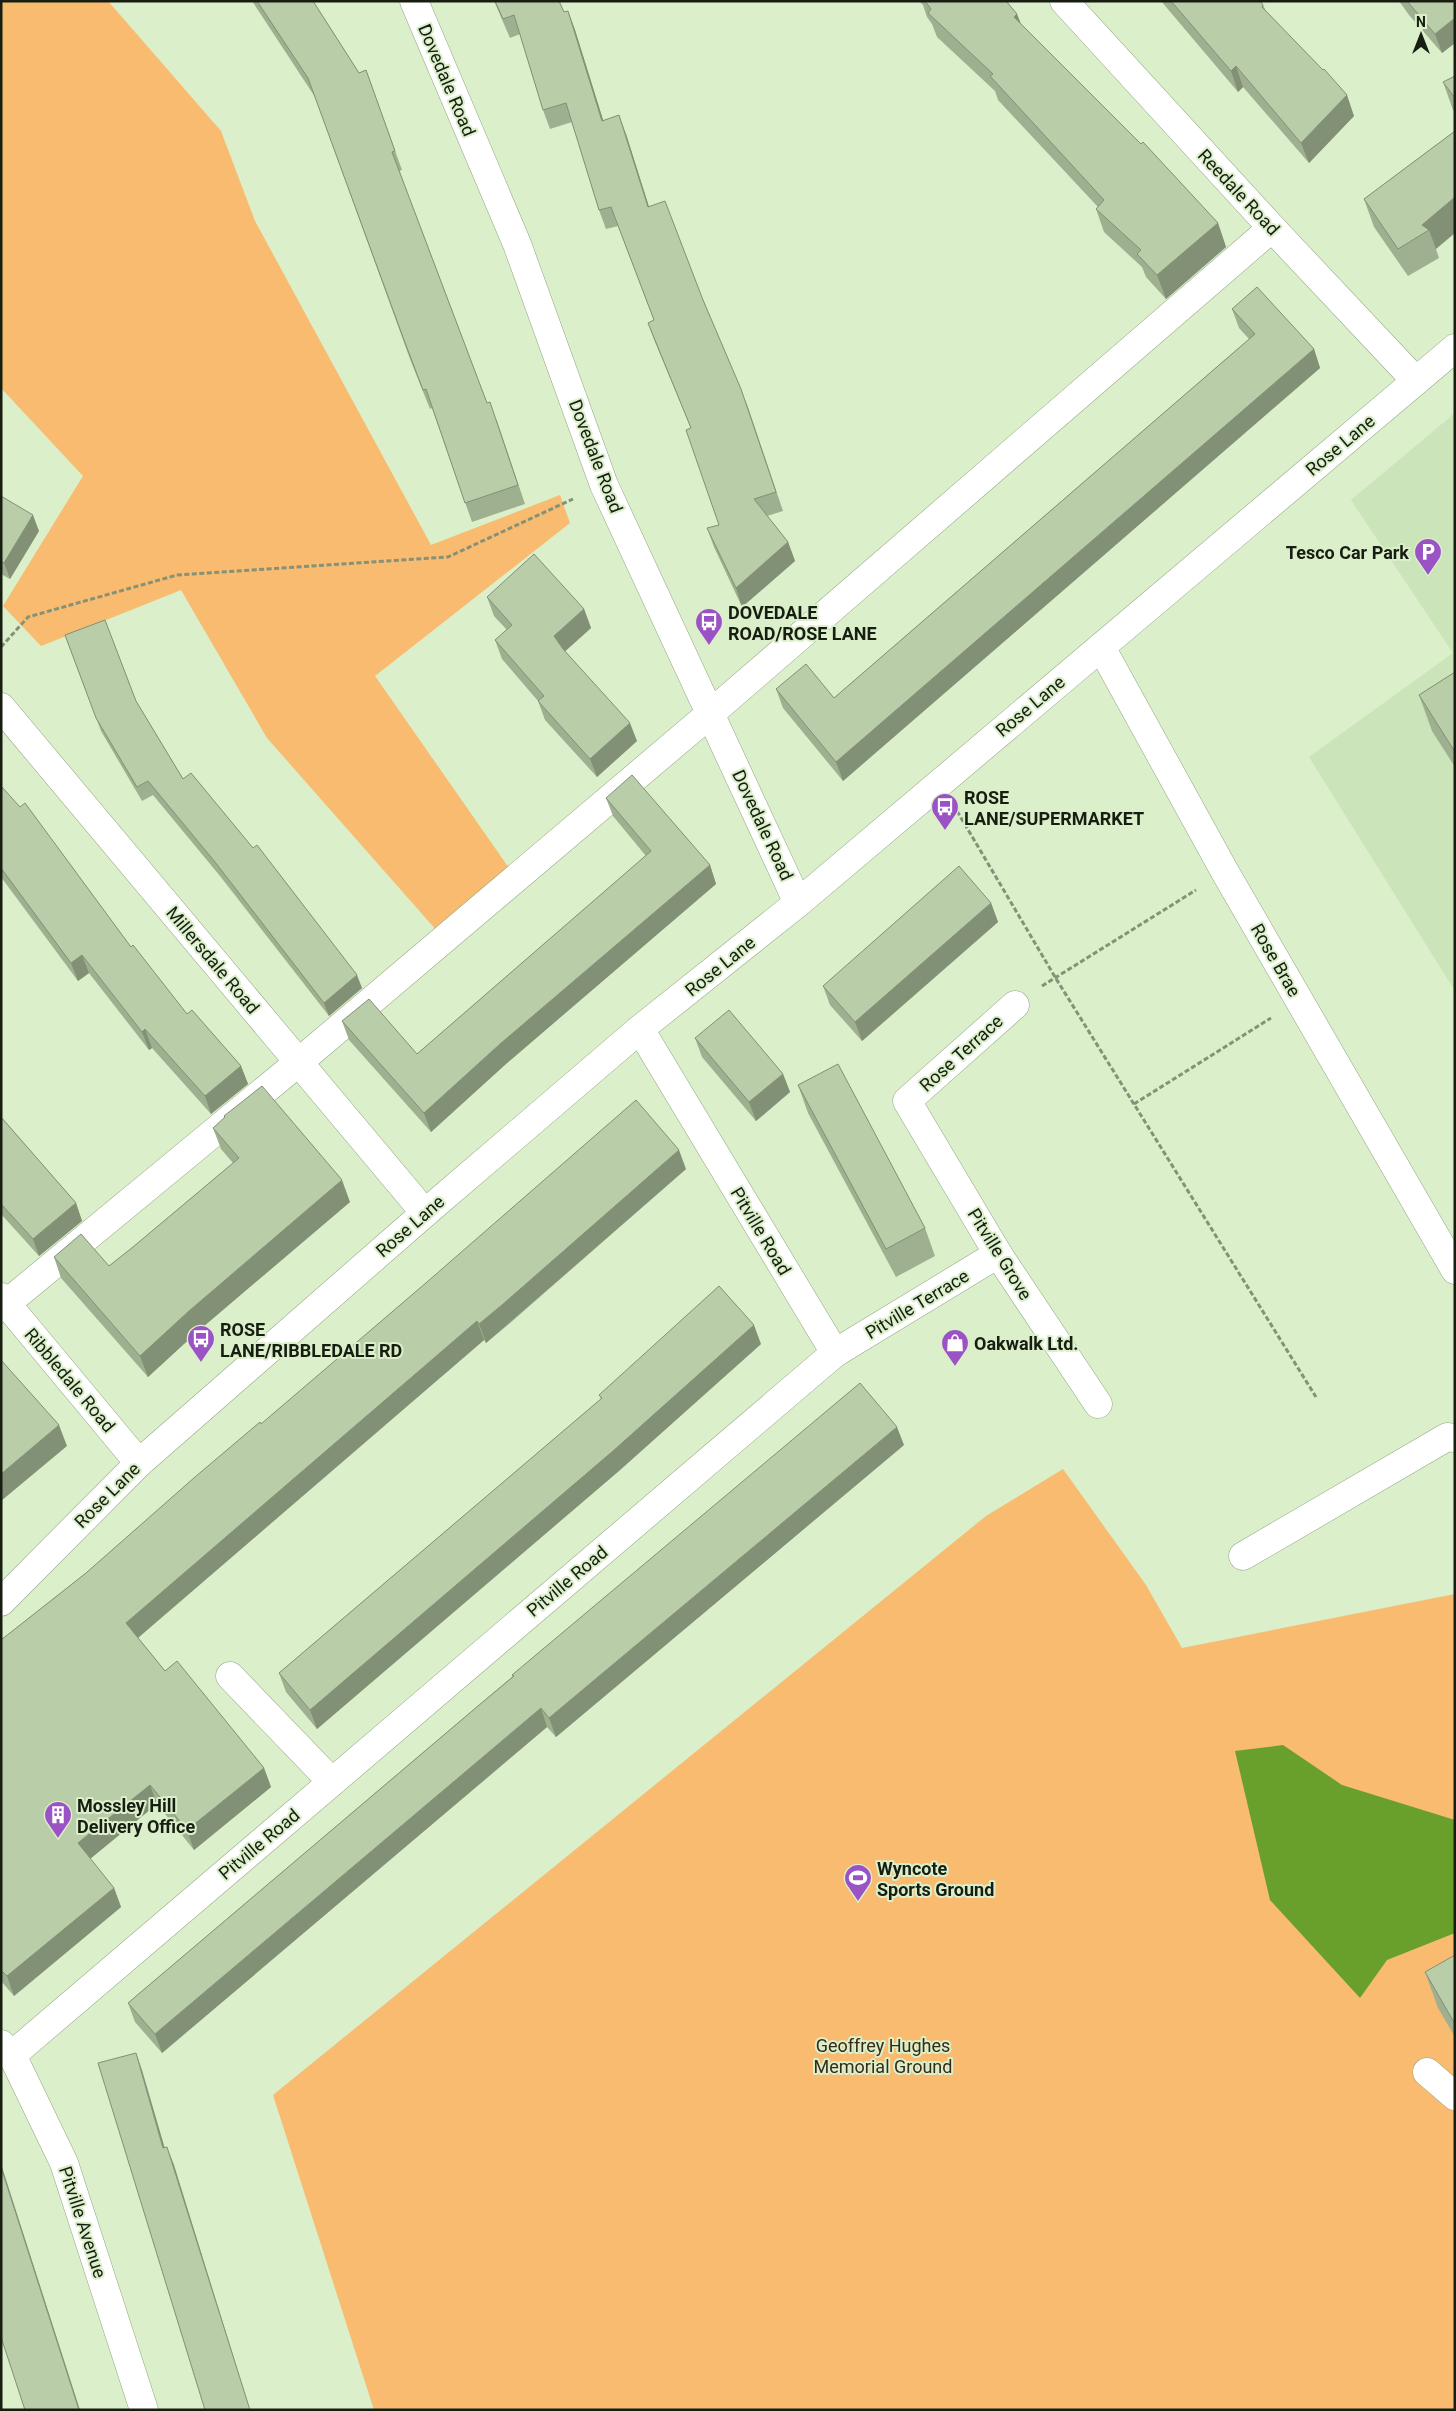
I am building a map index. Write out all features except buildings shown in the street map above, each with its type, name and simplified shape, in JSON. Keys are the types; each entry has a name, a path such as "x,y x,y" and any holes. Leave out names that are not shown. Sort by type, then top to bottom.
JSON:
{"street":[{"name":"Dovedale Road","path":"414,1 517,244 604,485 798,903"},
{"name":"Reedale Road","path":"1064,1 1416,382"},
{"path":"3,1303 299,1062 711,713 1272,228"},
{"name":"Rose Lane","path":"4,1595 139,1462 425,1213 640,1029 798,903 1455,348"},
{"name":"Rose Brae","path":"1101,646 1226,872 1455,1270"},
{"name":"Millersdale Road","path":"1,707 425,1213"},
{"name":"Rose Terrace","path":"907,1101 1015,1005"},
{"name":"Pitville Road","path":"6,2049 332,1782 835,1353 640,1029"},
{"name":"Pitville Grove","path":"907,1101 998,1254 1098,1404"},
{"name":"Pitville Terrace","path":"835,1353 998,1254"},
{"name":"Ribbledale Road","path":"3,1303 139,1462"},
{"path":"1243,1556 1447,1437 1455,1438"},
{"path":"230,1676 332,1782"},
{"name":"Pitville Avenue","path":"6,2049 64,2163 144,2410"},
{"path":"1427,2072 1455,2096"}],"path":[{"path":"1,647 28,618 177,575 448,557 604,485"},
{"path":"940,782 1055,977 1316,1397"},
{"path":"1015,1005 1055,977 1226,872"},
{"path":"1134,1104 1300,1001"}],"shaded area":[{"path":"1455,413 1455,991 1309,757 1453,653 1351,500"},
{"path":"1283,1745 1342,1785 1455,1820 1455,1933 1387,1960 1360,1998 1270,1900 1235,1751"}],"green space":[{"path":"1,1 108,1 221,131 255,221 431,545 560,495 570,523 375,676 509,868 438,932 267,738 181,590 41,646 3,606 83,476 1,388"},
{"name":"Wyncote Sports Ground","path":"1063,1469 1146,1585 1182,1648 1455,1594 1455,2410 374,2410 273,2095 986,1516"}],"place":[{"name":"Tesco Car Park","path":"1428,576"},
{"name":"DOVEDALE ROAD/ROSE LANE","path":"709,646"},
{"name":"ROSE LANE/SUPERMARKET","path":"945,831"},
{"name":"ROSE LANE/RIBBLEDALE RD","path":"201,1363"},
{"name":"Oakwalk Ltd.","path":"955,1367"},
{"name":"Mossley Hill Delivery Office","path":"58,1839"},
{"name":"Wyncote Sports Ground","path":"858,1902"}],"park label":[{"name":"Geoffrey Hughes Memorial Ground","path":"883,2055"}]}
